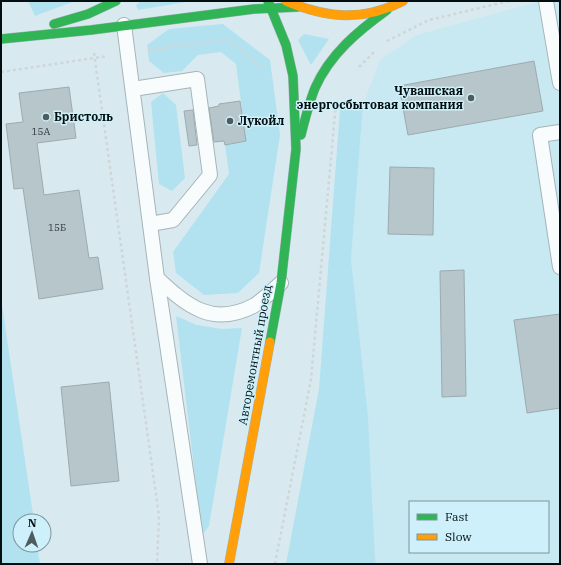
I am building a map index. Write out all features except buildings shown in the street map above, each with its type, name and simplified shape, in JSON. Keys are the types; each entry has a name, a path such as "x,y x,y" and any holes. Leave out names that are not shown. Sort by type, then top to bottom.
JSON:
{"street":[{"path":"5,38 88,14 116,1"},
{"path":"286,1 298,7 319,13 343,16 365,14 395,5 415,2"},
{"path":"5,38 90,30 254,9 270,5 298,7"},
{"name":"Авторемонтный проезд","path":"229,564 281,282 296,149 293,76 286,45 270,5"},
{"name":"Авторемонтный проезд","path":"296,149 318,82 336,53 359,30 395,5"}],"lane":[{"path":"546,1 560,83"},
{"path":"124,25 157,278 200,564"},
{"path":"132,89 197,79 208,160 210,175 173,220 150,224"},
{"path":"560,132 540,135 560,268"},
{"path":"157,278 180,300 217,315 236,313 256,304 281,282"}],"path":[{"path":"383,43 429,20 509,1"},
{"path":"148,50 227,39 262,67"},
{"path":"354,71 377,49"},
{"path":"1,72 108,56"},
{"path":"95,58 159,516 157,564"},
{"path":"275,564 311,379 337,95"}],"shaded area":[{"path":"28,1 75,1 35,16"},
{"path":"141,1 192,1 138,10 136,5"},
{"path":"541,1 560,1 560,564 376,564 368,417 351,259 363,105 380,60 417,35"},
{"path":"223,24 270,60 280,135 259,273 238,293 204,295 176,273 173,252 229,174 225,145 246,141 236,64 221,52 198,55 182,71 164,73 149,61 147,45 169,29"},
{"path":"304,34 329,39 311,65 298,40"},
{"path":"163,93 176,105 185,178 172,191 159,184 151,102"},
{"path":"363,105 351,259 368,417 376,564 286,564 319,389 340,109"},
{"path":"1,298 33,513 12,513 12,553 38,553 40,564 1,564"},
{"path":"176,316 197,325 222,329 242,328 209,526 202,535"}],"traffic: fast":[{"path":"54,24 88,14 116,1"},
{"path":"268,1 286,45 293,76 296,149 281,283 270,342"},
{"path":"1,39 91,30 254,9 298,7"},
{"path":"301,135 315,88 328,64 355,35 387,10"}],"traffic: slow":[{"path":"286,1 316,11 344,15 359,15 373,12 388,8 403,1"},
{"path":"229,564 270,342"}],"place":[{"name":"Чувашская энергосбытовая компания","path":"471,98"},
{"name":"Бристоль","path":"46,117"},
{"name":"Лукойл","path":"230,121"}]}
